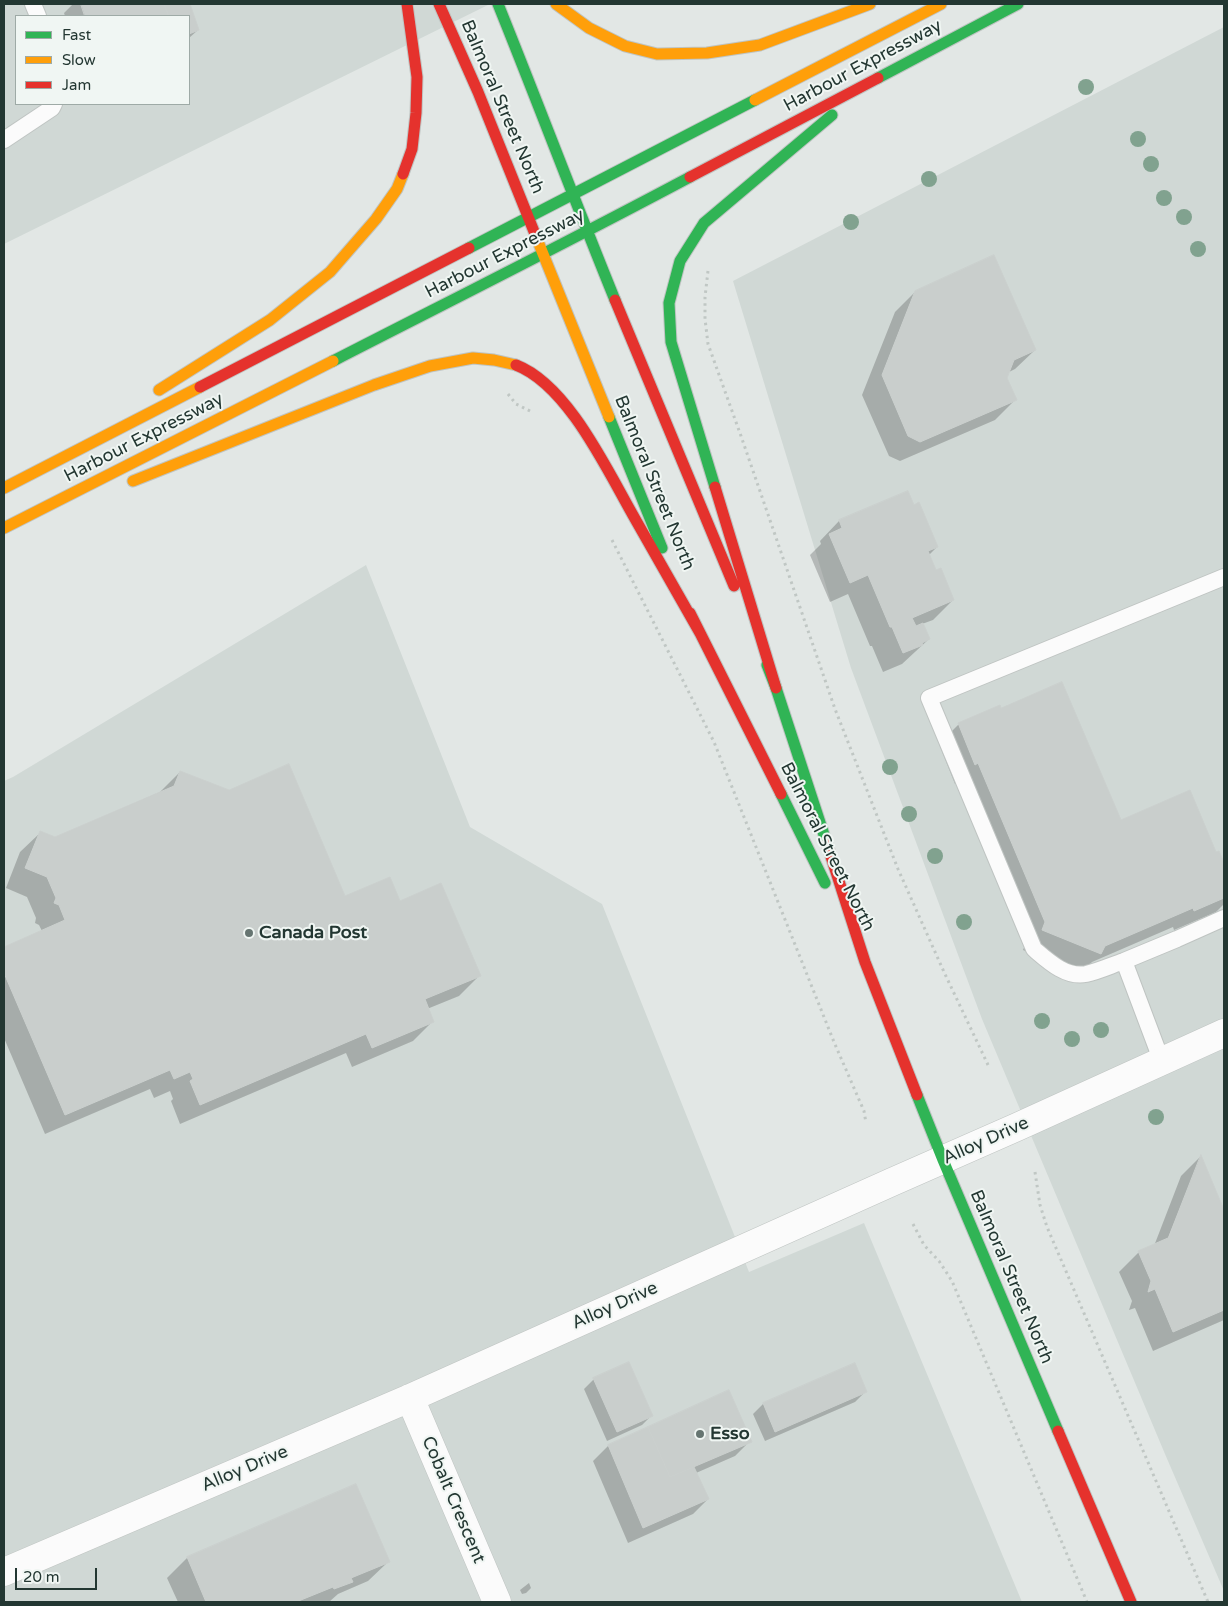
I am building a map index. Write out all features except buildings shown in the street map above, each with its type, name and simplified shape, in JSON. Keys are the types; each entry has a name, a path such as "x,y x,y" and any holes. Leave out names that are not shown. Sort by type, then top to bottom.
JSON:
{"main road":[{"path":"146,399 270,320 330,272 376,219 397,189 412,148 416,113 416,77 407,4"},
{"name":"Balmoral Street North","path":"439,4 478,92 677,586 865,962"},
{"name":"Balmoral Street North","path":"498,4 587,232 776,688 865,962 943,1160 1131,1602"},
{"path":"556,4 589,28 625,46 657,54 707,52 760,45 870,4"},
{"name":"Harbour Expressway","path":"8,486 941,4"},
{"name":"Harbour Expressway","path":"4,528 587,232 1018,4"},
{"path":"776,688 671,342 669,303 680,261 704,223 874,80"},
{"path":"122,485 423,368 470,358 511,364 522,368 556,394 580,424 700,634"},
{"path":"8,486 121,415"},
{"path":"4,532 85,500"}],"street":[{"name":"Alloy Drive","path":"4,1572 410,1398 1224,1033"},
{"name":"Cobalt Crescent","path":"410,1398 497,1602"}],"lane":[{"path":"4,140 52,108 54,105"},
{"path":"1224,577 929,698 1034,949 1046,960 1064,971 1084,974 1124,961 1224,918"},
{"path":"1124,961 1162,1062"}],"path":[{"path":"708,271 705,304 708,344 835,709 898,869 989,1067"},
{"path":"505,388 516,404 537,415"},
{"path":"612,539 714,742 834,1042 864,1111 866,1123"},
{"path":"1035,1172 1040,1205 1048,1227 1208,1602"},
{"path":"913,1224 924,1245 939,1260 952,1281 1087,1602"}],"shaded area":[{"path":"4,4 490,4 4,244"},
{"path":"1224,27 1224,1591 982,1019 851,668 733,281"},
{"path":"366,565 470,827 602,904 749,1272 864,1223 1022,1602 4,1602 4,781"}],"traffic: fast":[{"path":"498,4 615,300"},
{"path":"878,78 1018,4"},
{"path":"469,248 755,100"},
{"path":"715,487 671,342 669,303 680,261 704,223 832,115"},
{"path":"333,361 690,177"},
{"path":"609,417 662,548"},
{"path":"767,665 827,844"},
{"path":"781,794 825,883"},
{"path":"917,1095 1058,1431"}],"traffic: slow":[{"path":"556,4 589,28 625,46 657,54 707,53 760,45 870,4"},
{"path":"755,100 941,4"},
{"path":"159,390 270,320 330,272 376,219 397,189 403,174"},
{"path":"537,239 609,417"},
{"path":"133,481 374,385 430,366 473,358 516,365"},
{"path":"4,528 333,361"},
{"path":"4,488 200,387"}],"traffic: jam":[{"path":"403,174 412,149 417,77 407,4"},
{"path":"439,4 478,92 537,239"},
{"path":"690,177 878,78"},
{"path":"200,387 469,248"},
{"path":"615,300 734,586"},
{"path":"516,365 535,375 569,409 599,454 700,633"},
{"path":"715,487 776,688"},
{"path":"690,613 781,794"},
{"path":"827,844 865,962 917,1095"},
{"path":"1058,1431 1131,1602"}],"place":[{"name":"Canada Post","path":"249,933"},
{"name":"Esso","path":"700,1434"}]}
